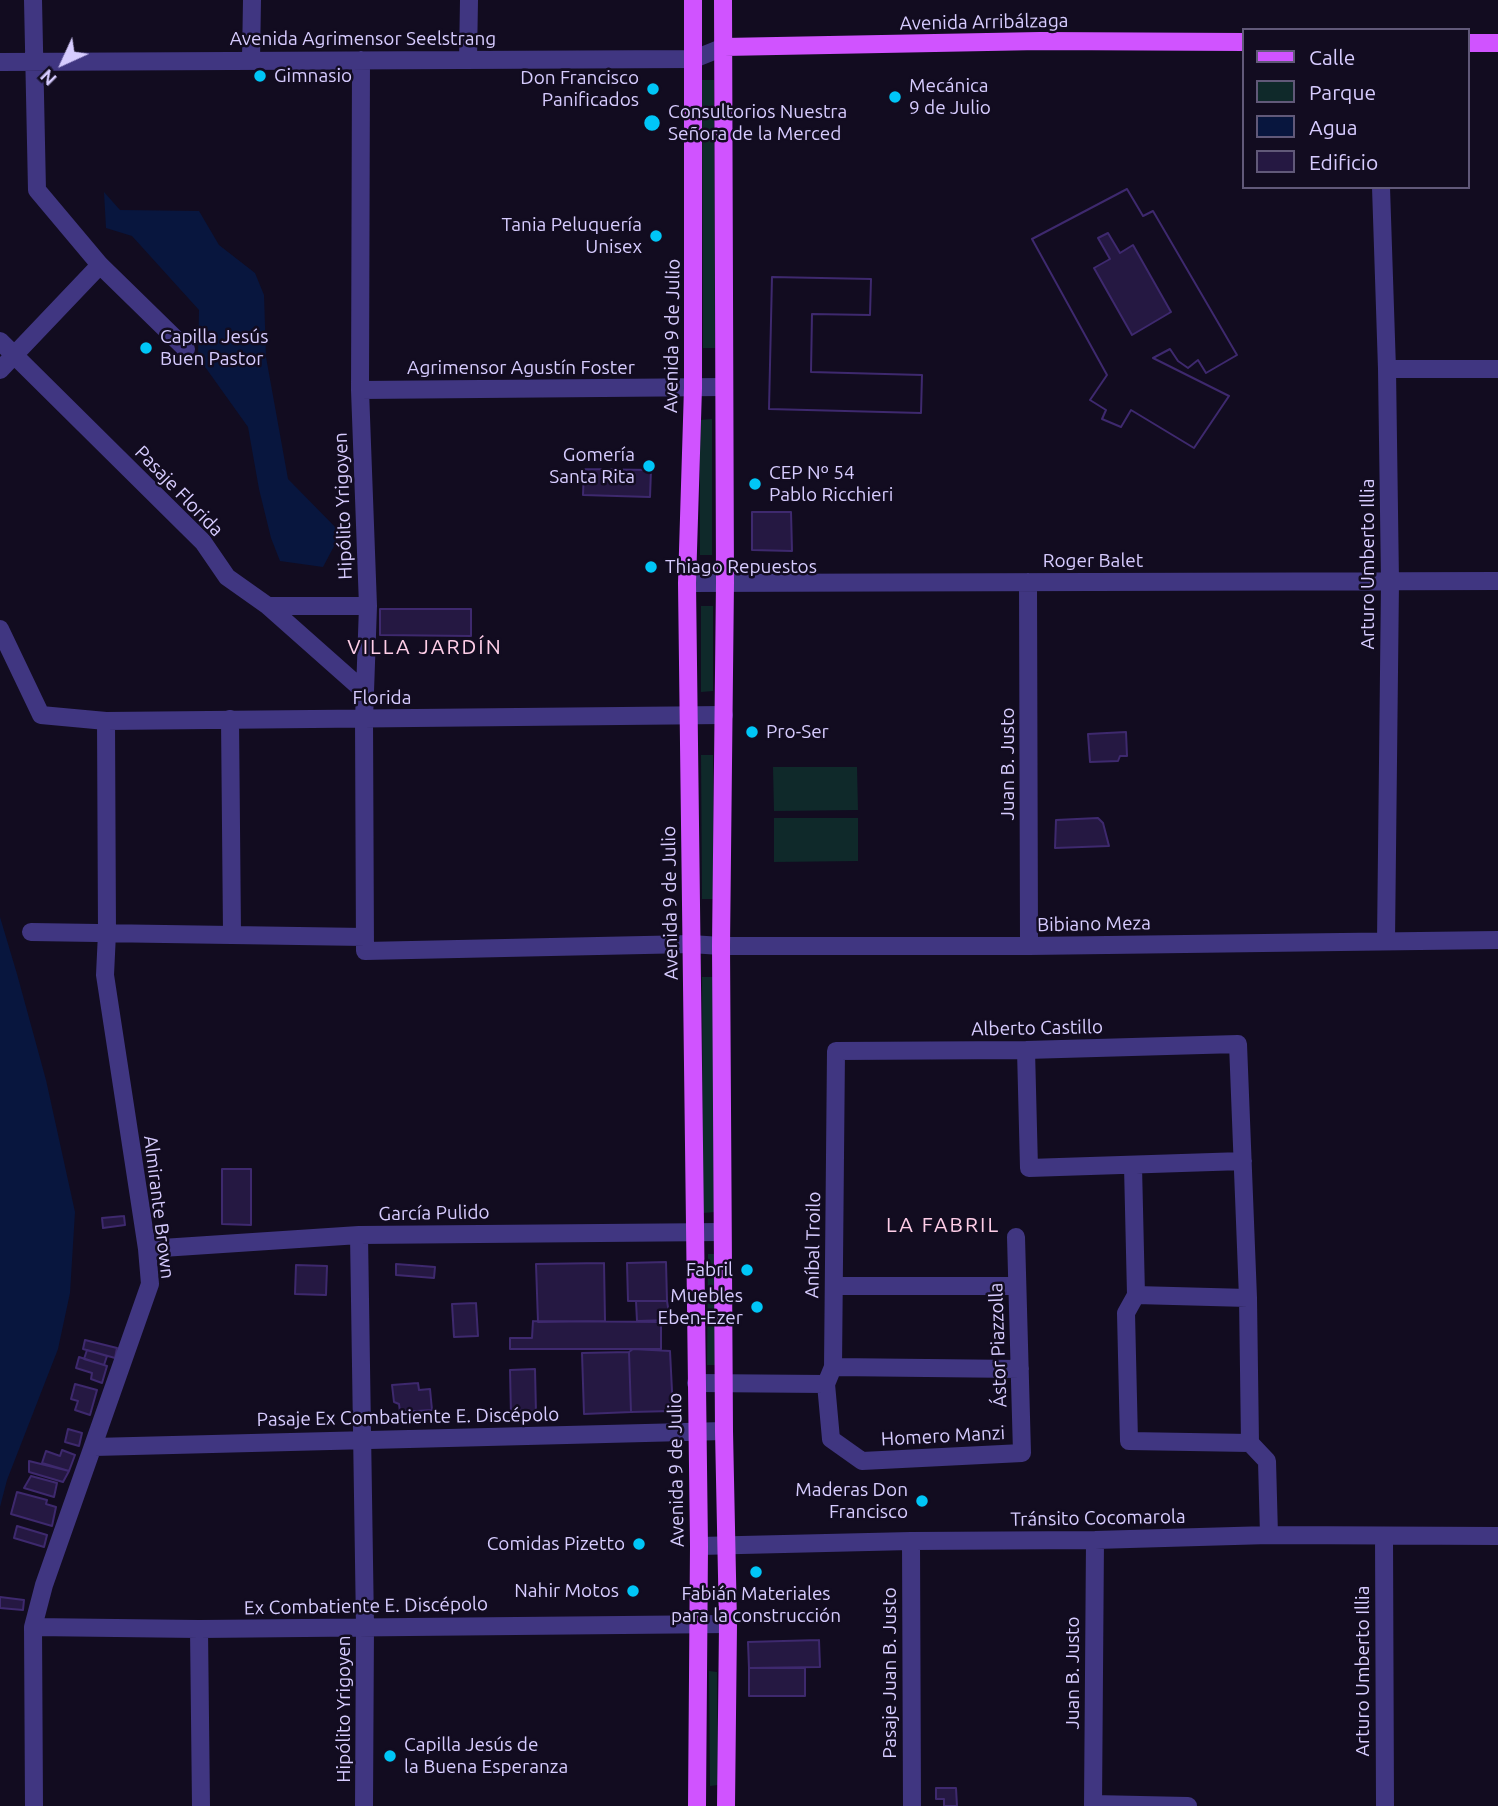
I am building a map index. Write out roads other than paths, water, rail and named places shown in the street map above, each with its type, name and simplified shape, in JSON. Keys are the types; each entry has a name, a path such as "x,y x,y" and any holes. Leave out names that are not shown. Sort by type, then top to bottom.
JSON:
{"main road":[{"name":"Avenida 9 de Julio","path":"693,0 693,388 687,583 699,1546 697,1806"},
{"path":"723,0 725,582 721,946 728,1624 726,1806"},
{"name":"Avenida Arribálzaga","path":"724,47 1040,41 1242,42"},
{"path":"1470,43 1498,43"}],"street":[{"path":"33,0 37,190 100,265 186,349"},
{"path":"251,60 252,0"},
{"path":"468,60 469,0"},
{"name":"Avenida Agrimensor Seelstrang","path":"0,62 694,59 724,47"},
{"name":"Hipólito Yrigoyen","path":"361,60 360,390 368,606 364,720 365,944"},
{"name":"Arturo Umberto Illia","path":"1381,189 1390,582 1386,941"},
{"path":"0,370 100,265"},
{"name":"Pasaje Florida","path":"0,341 203,542 227,577 268,606 365,692"},
{"path":"1387,369 1498,369"},
{"name":"Agrimensor Agustín Foster","path":"360,390 724,387"},
{"name":"Roger Balet","path":"687,583 1498,581"},
{"name":"Juan B. Justo","path":"1028,582 1029,946"},
{"path":"268,606 368,606"},
{"name":"Florida","path":"0,629 41,715 106,721 724,716"},
{"path":"230,719 232,934"},
{"name":"Almirante Brown","path":"34,1806 33,1627 44,1585 150,1284 105,975 106,721"},
{"name":"Bibiano Meza","path":"31,932 232,934 365,944 721,946 1029,946 1498,940"},
{"name":"Alberto Castillo","path":"836,1051 1026,1050 1238,1044 1243,1161"},
{"path":"1026,1050 1029,1168 1243,1161 1250,1443 1267,1461 1269,1535"},
{"name":"Aníbal Troilo","path":"831,1439 826,1384 833,1367 836,1051"},
{"path":"1133,1166 1136,1295 1126,1313 1129,1441 1250,1443"},
{"name":"García Pulido","path":"147,1249 359,1235 722,1232"},
{"name":"Hipólito Yrigoyen","path":"359,1235 366,1626 364,1806"},
{"name":"Ástor Piazzolla","path":"1016,1237 1022,1452"},
{"path":"834,1286 1017,1286"},
{"path":"1136,1295 1248,1298"},
{"path":"833,1367 1020,1369"},
{"path":"696,1383 826,1384"},
{"name":"Pasaje Ex Combatiente E. Discépolo","path":"94,1447 724,1431"},
{"name":"Homero Manzi","path":"831,1439 862,1461 1022,1452"},
{"name":"Tránsito Cocomarola","path":"699,1546 1269,1535 1498,1536"},
{"name":"Arturo Umberto Illia","path":"1384,1536 1385,1806"},
{"name":"Juan B. Justo","path":"1093,1805 1095,1540"},
{"name":"Pasaje Juan B. Justo","path":"911,1541 912,1806"},
{"name":"Ex Combatiente E. Discépolo","path":"33,1627 199,1629 728,1624"},
{"path":"199,1629 201,1806"},
{"path":"1093,1805 1188,1806"}],"water":[{"path":"104,192 120,210 199,211 219,245 255,273 264,295 266,357 288,479 341,533 323,567 280,561 271,538 259,489 248,427 198,357 199,310 132,236 106,228"},
{"path":"0,917 46,1080 75,1212 70,1293 58,1349 7,1480 0,1507"}],"place":[{"name":"Gimnasio","path":"260,76"},
{"name":"Don Francisco Panificados","path":"653,89"},
{"name":"Mecánica 9 de Julio","path":"895,97"},
{"name":"Consultorios Nuestra Señora de la Merced","path":"652,123"},
{"name":"Tania Peluquería Unisex","path":"656,236"},
{"name":"Capilla Jesús Buen Pastor","path":"146,348"},
{"name":"Gomería Santa Rita","path":"649,466"},
{"name":"CEP Nº 54 Pablo Ricchieri","path":"755,484"},
{"name":"Thiago Repuestos","path":"651,567"},
{"name":"Pro-Ser","path":"752,732"},
{"name":"Fabril","path":"747,1270"},
{"name":"Muebles Eben-Ezer","path":"757,1307"},
{"name":"Maderas Don Francisco","path":"922,1501"},
{"name":"Comidas Pizetto","path":"639,1544"},
{"name":"Fabián Materiales para la construcción","path":"756,1572"},
{"name":"Nahir Motos","path":"633,1591"},
{"name":"Capilla Jesús de la Buena Esperanza","path":"390,1756"}],"district":[{"name":"VILLA JARDÍN","path":"425,647"},
{"name":"LA FABRIL","path":"943,1225"}]}
